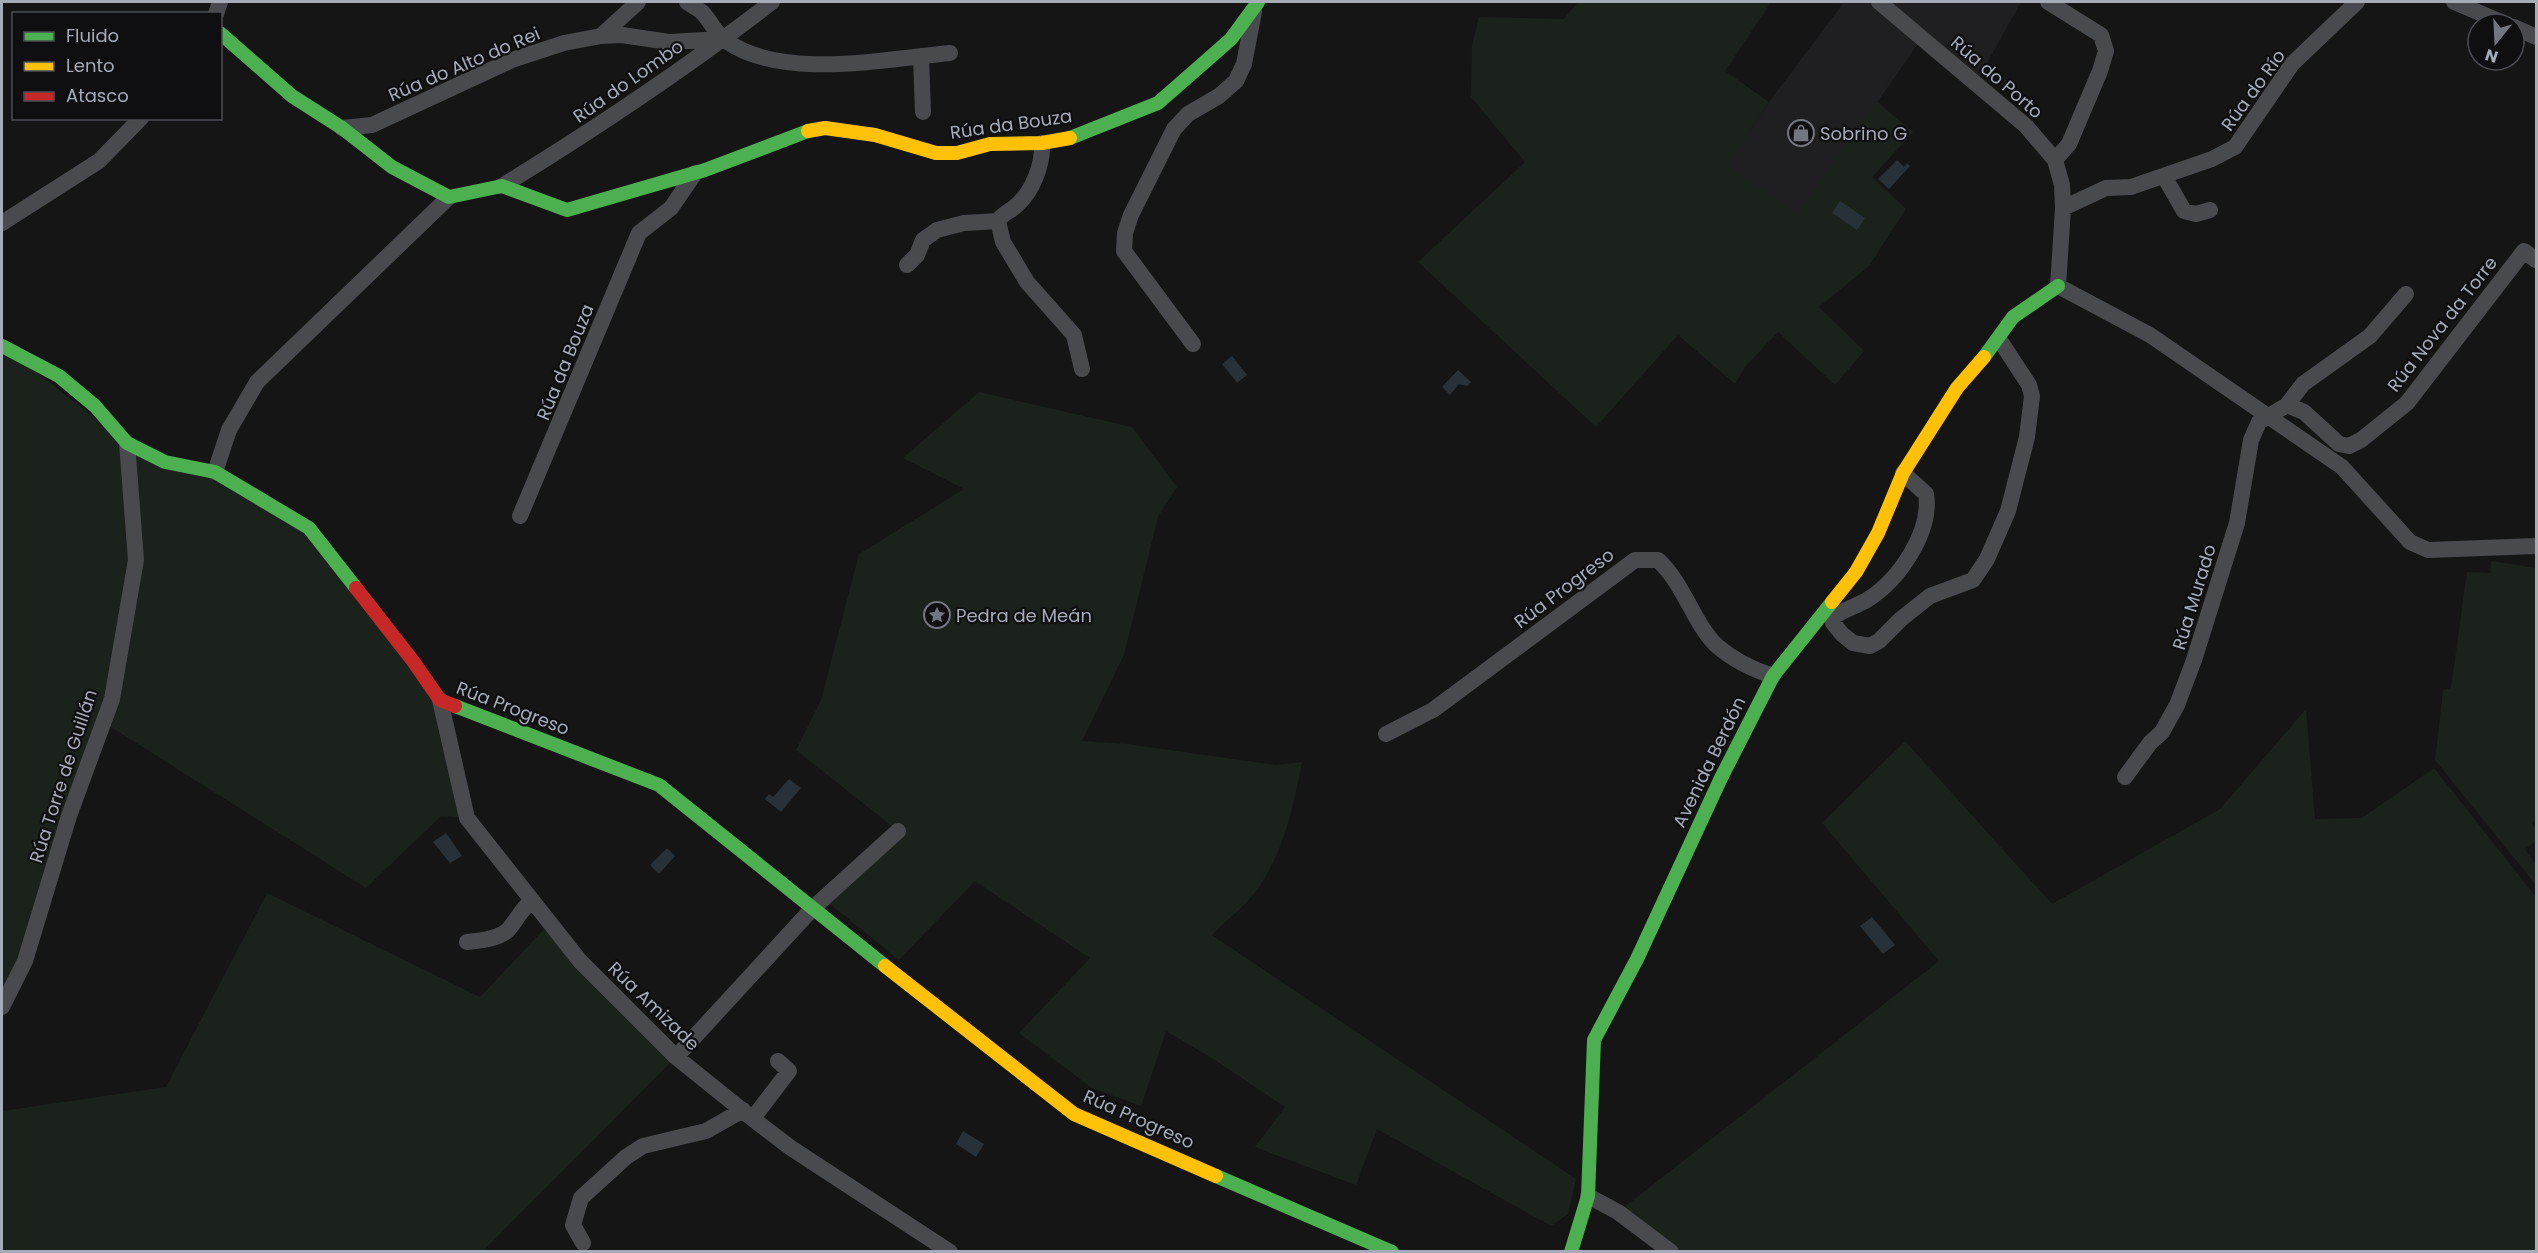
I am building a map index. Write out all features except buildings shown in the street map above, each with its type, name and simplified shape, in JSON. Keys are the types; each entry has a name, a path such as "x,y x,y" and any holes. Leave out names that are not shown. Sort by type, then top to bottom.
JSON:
{"street":[{"path":"601,36 638,2"},
{"path":"687,2 702,12 723,39 742,51 773,59 830,65 950,53"},
{"name":"Rúa do Lombo","path":"502,186 578,139 723,39 772,2"},
{"name":"Rúa do Porto","path":"1879,2 2026,126 2055,160 2062,185 2063,208 2058,286"},
{"path":"2048,2 2101,35 2106,51 2100,71 2069,144 2055,160"},
{"name":"Rúa do Río","path":"2063,208 2106,188 2131,187 2212,159 2235,147 2292,64 2357,2"},
{"path":"2454,2 2478,12"},
{"path":"1193,344 1124,251 1125,233 1131,215 1174,129 1188,114 1219,96 1236,81 1244,64 1257,3"},
{"name":"Rúa da Bouza","path":"502,186 567,210 695,173 800,133 825,128 874,135 936,153 957,153 1008,143 1042,143 1074,138 1158,103 1231,39 1257,3"},
{"path":"222,35 292,96 342,128 392,167 449,197"},
{"name":"Rúa do Alto do Rei","path":"342,128 372,125 512,60 564,43 601,36 622,35 669,42 723,39"},
{"path":"921,56 923,112"},
{"path":"1158,103 1177,112 1188,114"},
{"path":"2,223 99,161 139,120"},
{"path":"1042,143 1037,173 1028,190 1017,205 1002,214 998,221 1003,242 1027,282 1074,335 1082,369"},
{"name":"Rúa da Bouza","path":"520,516 639,233 671,208 695,173"},
{"path":"2164,176 2184,211 2196,214 2210,210"},
{"path":"215,472 229,430 257,382 449,197 502,186"},
{"path":"907,265 917,255 923,240 937,230 964,223 998,221"},
{"name":"Rúa Nova da Torre","path":"2287,405 2304,412 2339,444 2349,446 2361,440 2407,403 2524,251 2536,260"},
{"path":"2058,286 2150,335 2342,466 2410,542 2428,550 2536,546"},
{"name":"Avenida Berdón","path":"1571,1251 1588,1196 1594,1040 1637,959 1721,778 1773,676 1829,614 1856,572 1873,542 1903,473 1958,388 1999,339 2013,317 2058,286"},
{"path":"2266,416 2287,405 2302,384 2370,336 2406,294"},
{"path":"1903,473 1926,494 1929,509 1905,564 1874,595 1829,614 1837,628 1853,643 1870,646 1880,641 1901,619 1930,596 1973,580 1987,559 2008,511 2027,437 2032,396 2029,385 1999,339"},
{"path":"2,346 59,376 95,406 127,443"},
{"name":"Rúa Murado","path":"2125,777 2150,743 2162,732 2177,705 2194,660 2237,522 2251,441 2259,422 2266,416"},
{"name":"Rúa Progreso","path":"127,443 165,462 215,472 309,528 413,661 440,700 659,785 812,909 1074,1114 1392,1251"},
{"name":"Rúa Torre de Guillán","path":"2,1007 25,961 69,816 112,699 136,560 127,443"},
{"name":"Rúa Progreso","path":"1386,734 1433,710 1635,560 1658,560 1669,570 1716,644 1753,669 1773,676"},
{"name":"Rúa Amizade","path":"440,700 467,818 580,961 676,1057 790,1148 950,1251"},
{"path":"676,1057 812,909 898,831"},
{"path":"467,942 485,940 507,932 524,907 532,901"},
{"path":"583,1242 574,1227 573,1217 581,1198 605,1182 626,1156 643,1146 706,1131 748,1114 789,1071 778,1061"},
{"path":"1588,1196 1618,1212 1671,1251"}],"shaded area":[{"path":"1578,2 1771,2 1725,71 1769,102 1728,165 1798,215 1876,101 1913,132 1872,177 1906,209 1869,266 1819,307 1864,351 1835,385 1778,332 1745,367 1735,384 1678,335 1596,427 1418,262 1525,162 1471,97 1472,45 1479,17 1564,19"},
{"name":"Sobrino G","path":"1844,2 2021,2 1976,83 1922,38 1798,216 1727,165 1769,102"},
{"path":"1897,160 1904,167 1907,163 1910,166 1889,189 1878,179"},
{"path":"1840,201 1865,218 1857,230 1832,213"},
{"path":"2,345 127,443 215,472 309,528 440,700 467,818 441,816 366,888 103,722 2,1007"},
{"path":"1232,356 1247,375 1237,383 1222,364"},
{"path":"1458,370 1471,382 1467,386 1459,384 1450,395 1442,387"},
{"path":"979,392 1132,427 1177,487 1158,517 1124,655 1082,741 1127,744 1276,765 1302,762 1284,837 1269,871 1246,903 1212,935 1576,1179 1568,1214 1551,1226 1377,1129 1356,1185 1255,1147 1285,1107 1215,1060 1166,1031 1141,1106 1092,1088 1019,1033 1090,958 975,881 899,960 830,904 898,831 796,750 821,700 859,554 964,489 903,458"},
{"path":"2491,561 2536,568 2536,819 2532,823 2536,829 2536,841 2525,849 2536,865 2536,885 2435,760 2443,690 2451,688 2467,572 2490,573"},
{"path":"2306,709 2315,819 2362,818 2434,768 2536,897 2536,1251 1671,1252 1618,1212 1939,961 1822,823 1905,741 2052,904 2220,809"},
{"path":"789,779 801,788 781,812 765,799 769,794 773,797"},
{"path":"446,833 462,856 450,863 433,842"},
{"path":"667,848 675,856 659,874 650,865"},
{"path":"267,893 480,997 550,923 676,1057 483,1251 2,1251 2,1111 166,1087"},
{"path":"1872,917 1895,945 1883,954 1860,926"},
{"path":"963,1131 984,1144 976,1157 956,1144"}],"traffic: fast":[{"path":"1070,138 1158,103 1231,39 1258,2"},
{"path":"222,35 292,96 342,128 392,167 449,197 502,186 567,210 705,170 808,131"},
{"path":"1984,357 2013,317 2058,286"},
{"path":"2,346 59,376 95,406 127,443 165,462 215,472 309,528 356,588"},
{"path":"1571,1252 1588,1196 1594,1040 1637,959 1721,778 1773,676 1832,602"},
{"path":"455,706 659,785 885,966"},
{"path":"1216,1176 1392,1252"}],"traffic: slow":[{"path":"808,131 825,128 875,135 936,153 957,153 990,144 1042,143 1070,138"},
{"path":"1832,602 1856,572 1878,533 1903,473 1957,388 1984,357"},
{"path":"885,966 1074,1114 1216,1176"}],"traffic: jam":[{"path":"356,588 413,661 440,700 455,706"}],"place":[{"name":"Sobrino G","path":"1801,133"},
{"name":"Pedra de Meán","path":"937,615"}]}
